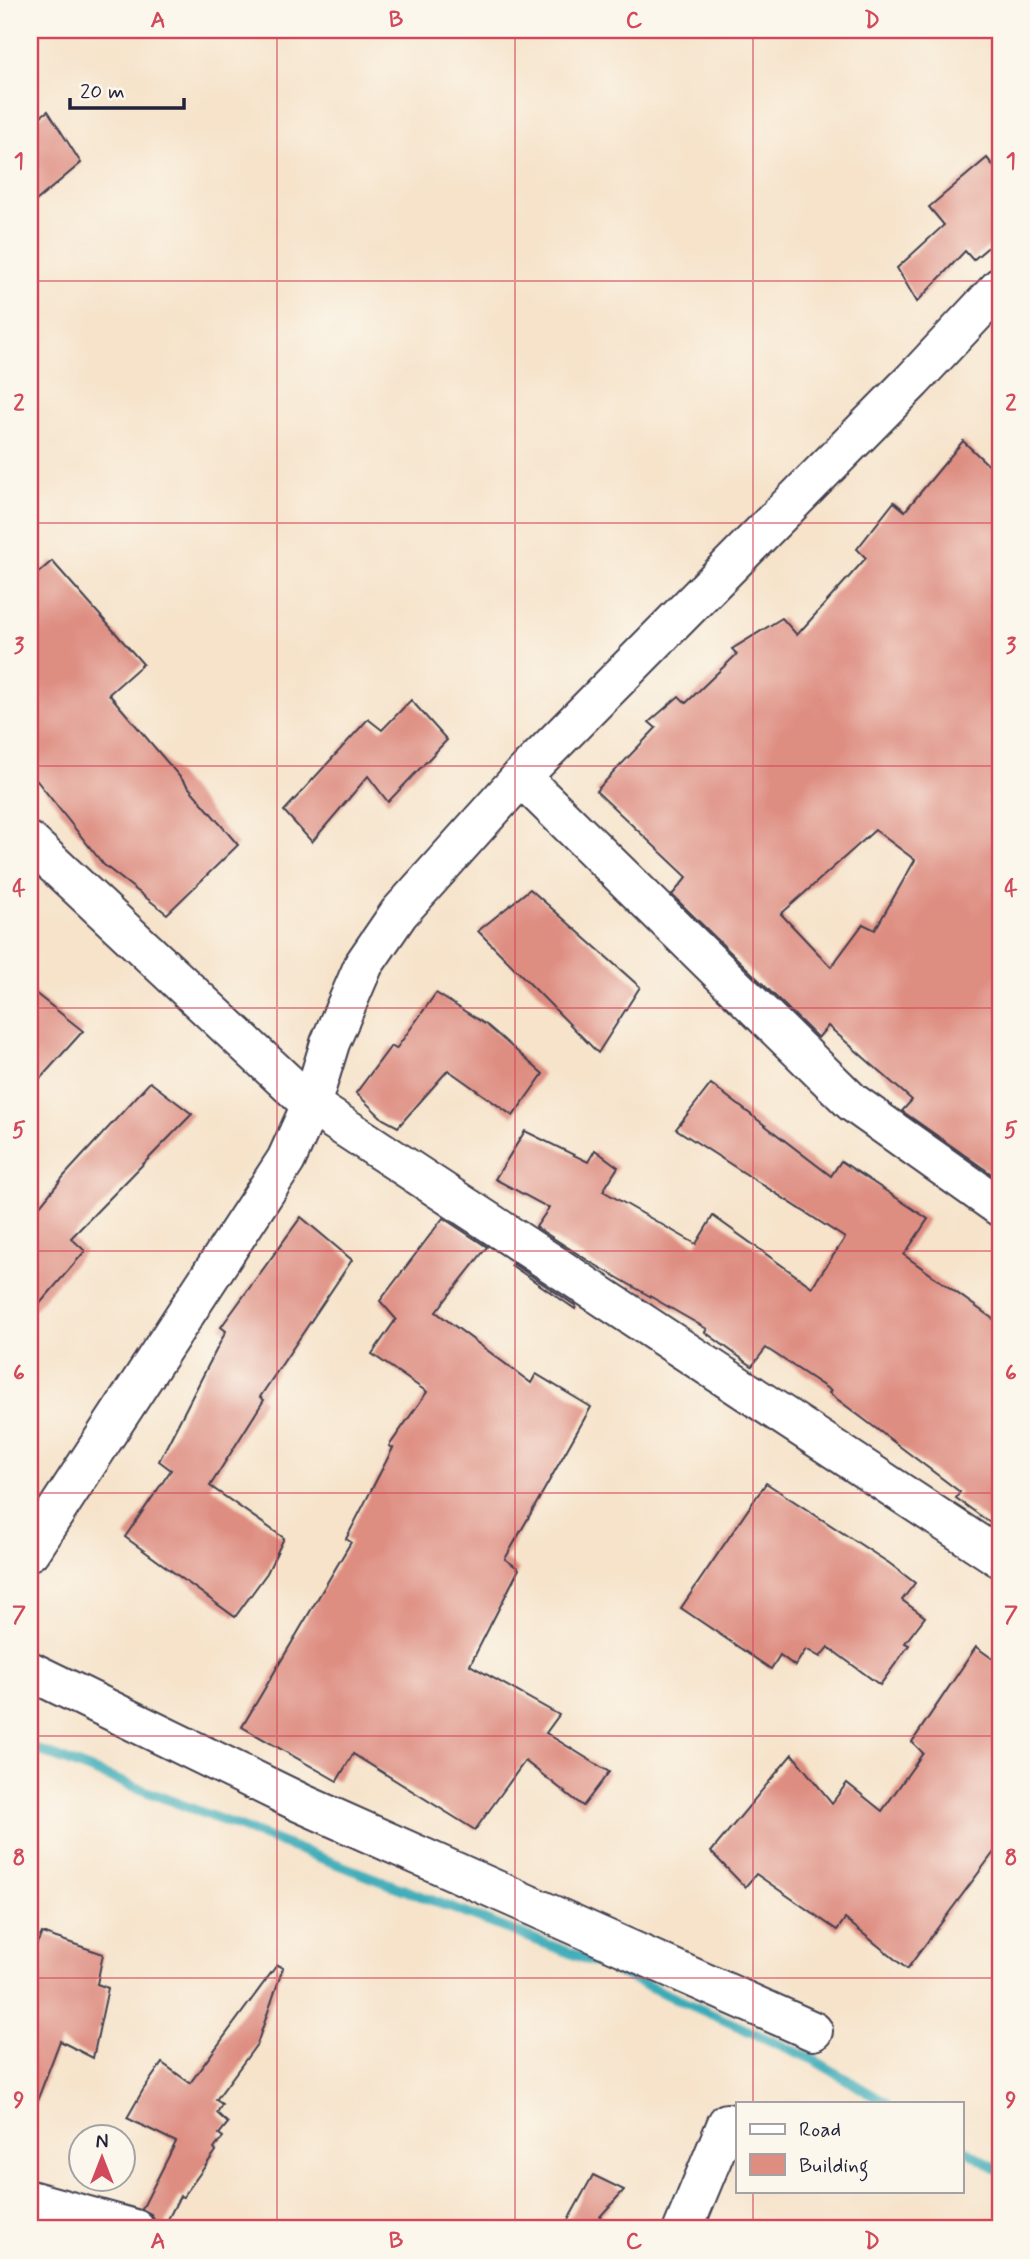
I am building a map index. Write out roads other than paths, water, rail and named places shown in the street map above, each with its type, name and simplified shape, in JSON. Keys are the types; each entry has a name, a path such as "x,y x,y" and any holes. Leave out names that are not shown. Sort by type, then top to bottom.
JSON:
{"street":[{"path":"30,1551 286,1160 312,1105 330,1043 364,964 399,913 521,778 1000,288"},
{"path":"521,778 852,1102 1000,1207"},
{"path":"30,842 312,1105 1000,1558"},
{"path":"30,1671 301,1803 814,2031"},
{"path":"683,2229 727,2123"},
{"path":"30,2200 132,2229"}],"waterway":[{"path":"30,1747 599,1964 814,2060 884,2102"},
{"path":"964,2149 1000,2171"}]}
